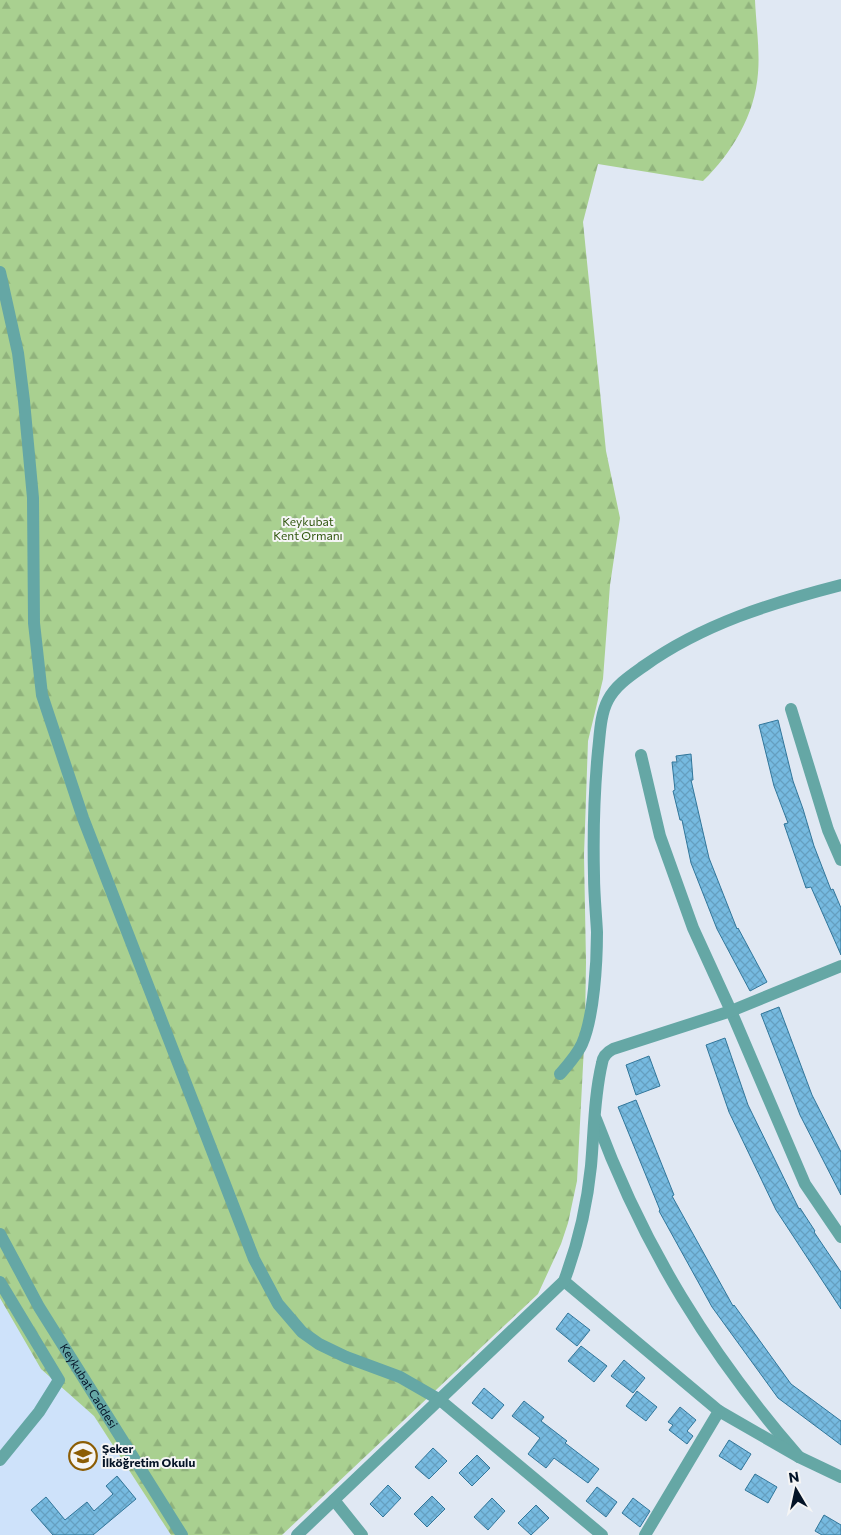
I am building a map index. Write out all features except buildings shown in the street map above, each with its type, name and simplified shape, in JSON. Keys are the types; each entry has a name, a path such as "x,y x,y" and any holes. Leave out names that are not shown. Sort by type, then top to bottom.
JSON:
{"street":[{"path":"0,272 18,353 25,410 33,498 34,622 42,694 83,818 243,1233 270,1291 287,1316 302,1332 319,1344 346,1357 400,1377 440,1400 602,1535"},
{"path":"560,1074 578,1052 584,1040 593,993 597,944 594,878 594,799 603,717 608,700 627,678 666,652 700,633 751,611 841,585"},
{"path":"791,709 828,830 841,860"},
{"path":"641,755 660,836 693,928 731,1011 805,1184 841,1236"},
{"path":"297,1535 564,1281 575,1251 585,1203 591,1167 594,1114 602,1063 610,1051 731,1011 841,966"},
{"path":"594,1114 632,1206 669,1278 725,1365 799,1457"},
{"name":"Keykubat Caddesi","path":"0,1234 39,1307 182,1535"},
{"path":"564,1281 720,1411 799,1457 841,1477"},
{"path":"0,1282 59,1380"},
{"path":"0,1460 39,1412 71,1358"},
{"path":"645,1535 720,1411"},
{"path":"334,1500 362,1535"}],"shaded area":[{"path":"0,1267 118,1453 171,1535 0,1535"}],"green space":[{"name":"Keykubat Kent Ormanı","path":"0,0 755,0 759,55 756,89 747,118 740,132 714,170 703,181 598,164 583,222 606,451 620,518 610,585 603,679 588,741 584,855 585,1027 577,1181 568,1223 561,1244 538,1294 282,1535 171,1535 94,1416 41,1369 0,1298"}],"place":[{"name":"Şeker İlköğretim Okulu","path":"83,1456"}]}
